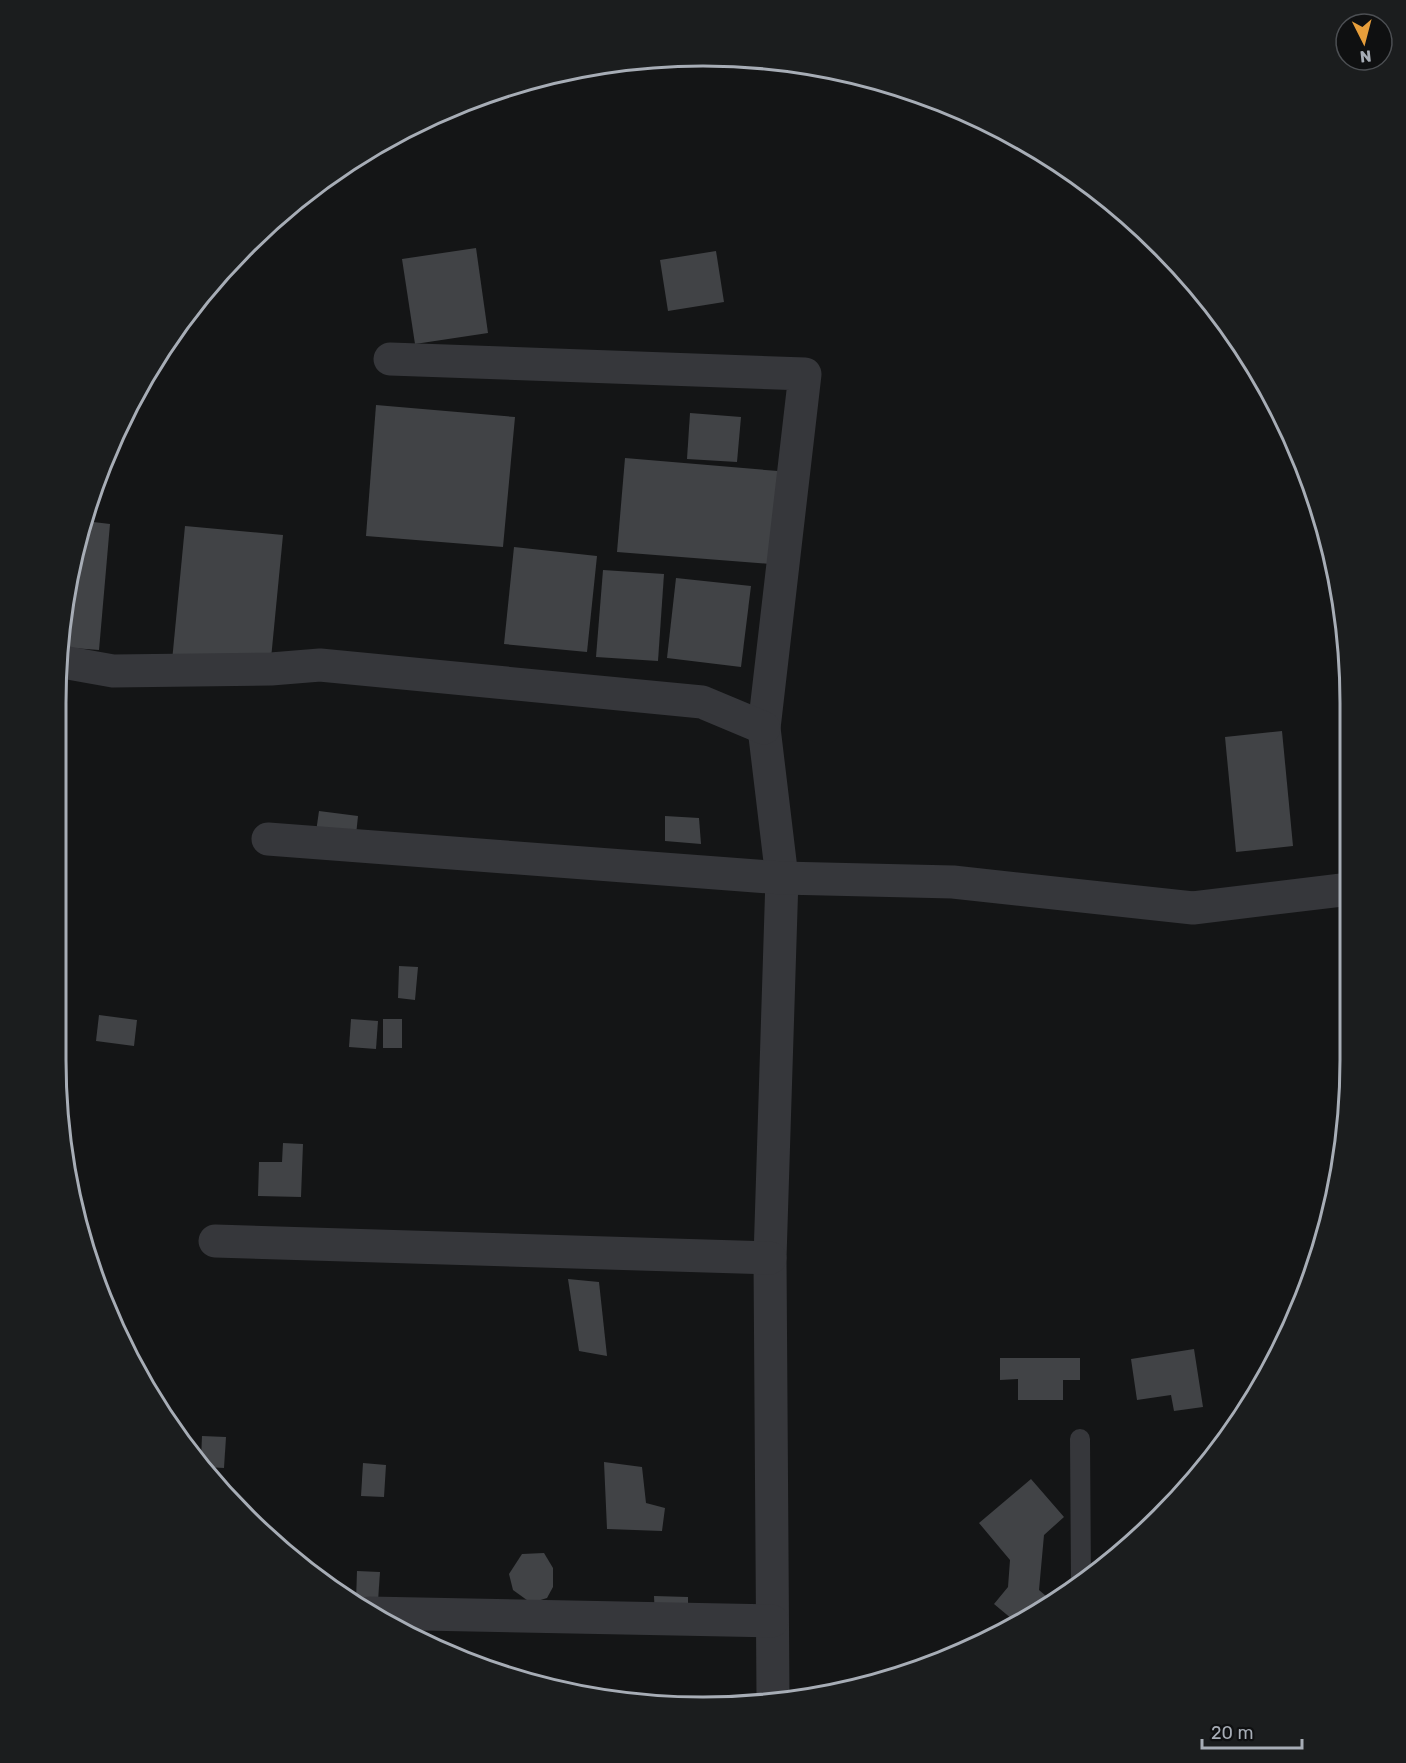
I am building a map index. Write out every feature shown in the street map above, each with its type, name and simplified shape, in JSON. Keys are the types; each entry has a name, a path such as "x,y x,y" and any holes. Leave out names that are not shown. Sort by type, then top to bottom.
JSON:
{"street":[{"path":"390,358 805,374 764,728 782,878 770,1258 773,1693"},
{"path":"67,663 113,671 271,669 320,665 702,702 764,728"},
{"path":"268,839 782,878 953,882 1193,908 1340,890"},
{"path":"215,1241 770,1258"},
{"path":"387,1613 772,1621"}],"lane":[{"path":"1080,1439 1081,1572"}],"building":[{"path":"476,248 488,333 415,344 402,259"},
{"path":"716,251 724,302 668,311 660,260"},
{"path":"376,405 515,417 503,547 366,536"},
{"path":"690,413 741,417 737,462 687,459"},
{"path":"625,458 778,471 770,564 617,552"},
{"path":"93,522 110,524 99,650 68,648 78,579"},
{"path":"185,526 283,535 270,669 172,661"},
{"path":"514,547 597,556 587,652 504,644"},
{"path":"603,570 664,574 658,661 596,657"},
{"path":"676,578 751,586 741,667 667,658"},
{"path":"1282,731 1293,846 1236,852 1225,737"},
{"path":"319,811 358,816 355,845 315,839"},
{"path":"665,816 699,818 701,844 665,841"},
{"path":"399,966 418,967 415,1000 398,998"},
{"path":"99,1015 137,1020 134,1046 96,1041"},
{"path":"351,1019 378,1021 376,1049 349,1047"},
{"path":"383,1019 402,1019 402,1048 383,1048"},
{"path":"283,1143 303,1144 301,1197 258,1196 259,1162 282,1162"},
{"path":"568,1279 599,1282 607,1356 579,1351"},
{"path":"1194,1349 1203,1407 1174,1411 1171,1395 1137,1400 1131,1359"},
{"path":"1000,1358 1080,1358 1080,1380 1063,1380 1063,1400 1018,1400 1018,1379 1000,1380"},
{"path":"202,1436 226,1437 224,1468 214,1467 201,1452"},
{"path":"604,1462 642,1467 646,1503 665,1508 662,1531 607,1529"},
{"path":"363,1463 386,1465 384,1497 361,1496"},
{"path":"1031,1479 1064,1517 1044,1535 1039,1590 1047,1597 1011,1618 994,1604 1008,1587 1010,1560 979,1523"},
{"path":"544,1553 553,1568 553,1587 547,1598 531,1603 513,1590 509,1574 522,1554"},
{"path":"357,1571 380,1572 378,1601 366,1601 356,1595"},
{"path":"654,1596 688,1597 688,1619 655,1618"}]}
